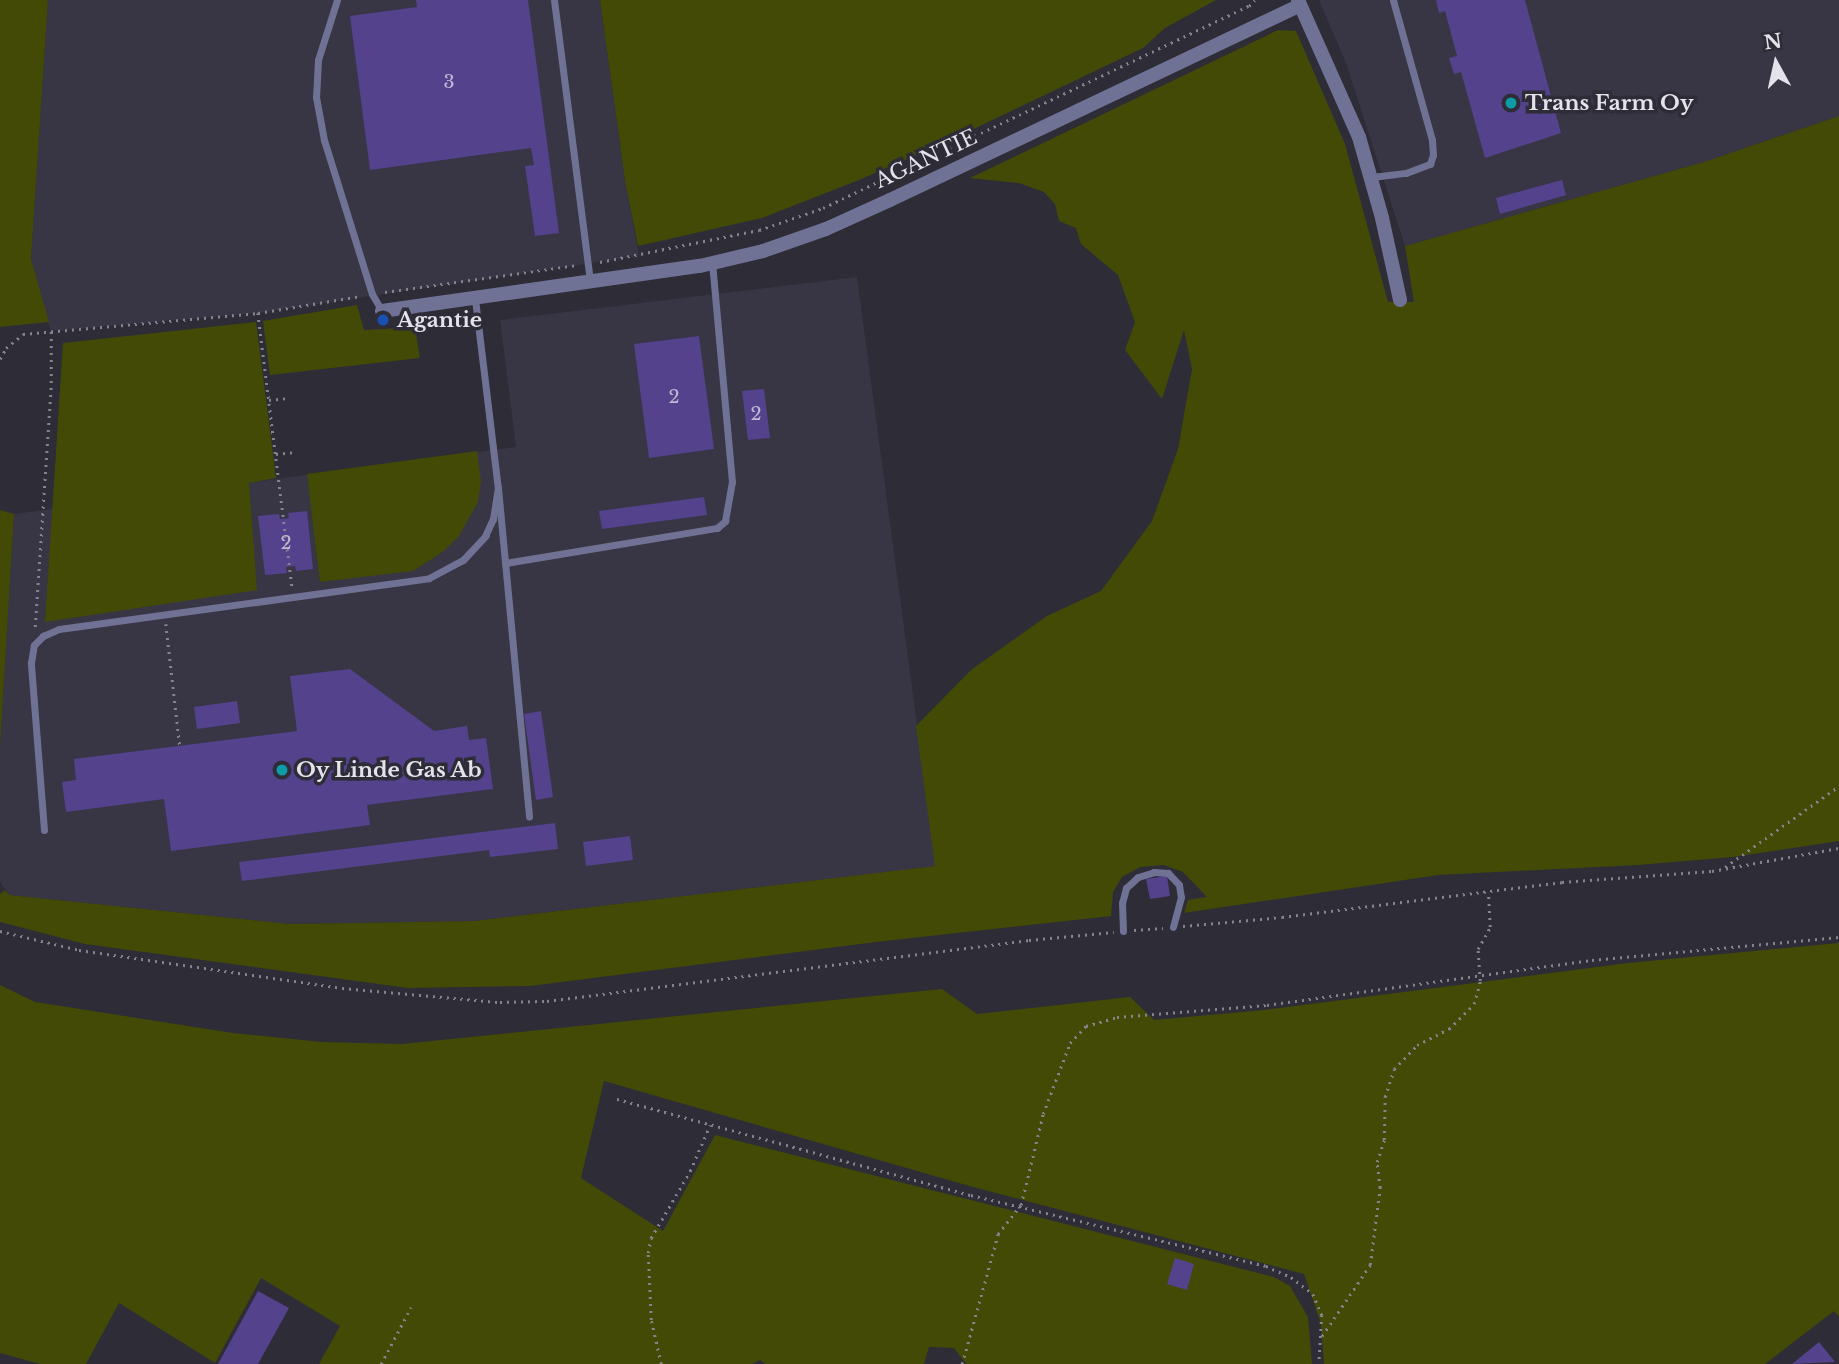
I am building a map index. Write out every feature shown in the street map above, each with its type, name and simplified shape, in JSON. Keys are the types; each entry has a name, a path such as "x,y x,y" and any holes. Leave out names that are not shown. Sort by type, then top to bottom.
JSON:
{"street":[{"path":"1299,3 1346,102 1372,177 1400,300"},
{"name":"AGANTIE","path":"382,311 712,263 763,251 826,229 1299,3"}],"lane":[{"path":"337,0 318,60 316,97 324,141 372,294 382,311"},
{"path":"554,0 590,282"},
{"path":"1372,177 1406,173 1430,164 1433,155 1432,140 1393,0"},
{"path":"505,563 718,528 725,521 732,482 712,263"},
{"path":"475,299 498,488 530,817"},
{"path":"44,830 31,663 34,645 43,636 59,629 429,578 464,560 485,536 493,519 498,488"},
{"path":"1122,932 1122,903 1126,888 1138,877 1154,872 1168,873 1179,885 1181,897 1173,927"}],"path":[{"path":"0,359 6,348 23,334 258,313 587,264 760,230 823,208 1249,6 1255,0"},
{"path":"258,313 279,478"},
{"path":"35,627 51,383 51,331"},
{"path":"269,400 287,398"},
{"path":"276,454 295,452"},
{"path":"1723,869 1839,786"},
{"path":"0,931 107,954 342,988 500,1002 547,1001 1029,940 1488,893 1562,882 1723,869 1839,848"},
{"path":"1322,1337 1370,1265 1380,1188 1377,1162 1384,1140 1385,1097 1394,1069 1417,1045 1449,1029 1474,1003 1480,973 1478,949 1490,927 1488,893"},
{"path":"962,1364 998,1234 1021,1205 1042,1114 1070,1043 1086,1026 1101,1019 1267,1004 1480,973 1839,937"},
{"path":"617,1099 1279,1271 1312,1294 1322,1315 1319,1364"},
{"path":"661,1364 651,1321 648,1253 651,1238 690,1171 711,1124"},
{"path":"381,1364 411,1307"}],"shaded area":[{"path":"48,0 600,0 626,187 639,256 258,313 51,331 31,259"},
{"path":"1319,0 1839,0 1839,116 1704,162 1405,246 1346,63"},
{"path":"857,277 936,866 474,921 290,924 9,895 0,882 0,748 14,514 516,447 500,320"}],"green space":[{"path":"0,0 48,0 31,259 49,322 0,327"},
{"path":"600,0 1216,0 1165,28 1143,48 940,145 859,180 762,218 638,246 626,187"},
{"path":"1278,30 1296,31 1345,144 1388,302 1414,302 1405,246 1704,162 1839,116 1839,841 1733,857 1638,865 1438,875 1184,913 1188,900 1207,897 1183,872 1164,865 1140,867 1122,877 1113,892 1111,916 876,942 530,986 408,988 85,944 0,922 0,894 5,890 9,895 290,924 474,921 935,866 916,726 971,670 1047,616 1101,591 1152,521 1178,449 1192,369 1184,330 1162,399 1125,350 1135,322 1118,275 1081,244 1076,228 1059,221 1055,204 1044,192 1019,183 970,178"},
{"path":"357,305 364,330 415,327 420,358 270,375 263,321"},
{"path":"256,322 276,478 249,483 257,590 45,622 63,343"},
{"path":"477,451 481,481 478,502 459,536 444,551 413,571 320,582 307,474"},
{"path":"0,510 14,514 0,748"},
{"path":"1839,943 1839,1317 1834,1311 1765,1364 1324,1364 1321,1324 1304,1274 973,1187 604,1081 581,1178 663,1231 715,1135 1274,1277 1290,1286 1308,1317 1312,1364 966,1364 954,1348 929,1347 924,1364 765,1364 760,1360 752,1364 319,1364 340,1326 261,1278 215,1363 119,1303 86,1364 40,1364 0,1353 0,985 35,1002 233,1033 322,1042 402,1044 942,989 977,1014 1130,997 1154,1020 1264,1010 1628,963"}],"building":[{"path":"416,0 528,0 559,233 535,236 525,166 534,165 531,148 370,170 350,16 417,7"},
{"name":"Trans Farm Oy","path":"1436,0 1525,0 1561,133 1485,158 1461,72 1454,74 1449,58 1457,56 1445,11 1439,13"},
{"path":"1562,180 1566,195 1500,214 1496,198"},
{"path":"699,336 714,449 649,458 634,344"},
{"path":"764,389 770,438 748,440 742,391"},
{"path":"704,497 707,515 602,529 599,511"},
{"path":"307,511 313,569 296,571 295,566 286,567 287,573 265,575 258,516 279,514 280,519 289,518 288,513"},
{"name":"Oy Linde Gas Ab","path":"350,669 434,731 467,726 469,740 486,738 493,789 367,805 370,825 171,851 164,799 66,812 62,782 76,780 74,759 297,731 290,676"},
{"path":"237,701 240,723 197,729 194,707"},
{"path":"541,711 553,797 536,800 524,714"},
{"path":"555,823 558,849 490,857 489,850 242,881 239,862"},
{"path":"630,836 633,860 586,866 583,842"},
{"path":"1167,876 1170,896 1150,899 1146,879"},
{"path":"1175,1258 1194,1264 1187,1290 1167,1284"},
{"path":"258,1291 289,1308 258,1364 218,1364"},
{"path":"1819,1342 1835,1362 1792,1364"}],"place":[{"name":"Trans Farm Oy","path":"1511,103"},
{"name":"Agantie","path":"383,320"},
{"name":"Oy Linde Gas Ab","path":"282,770"}]}
